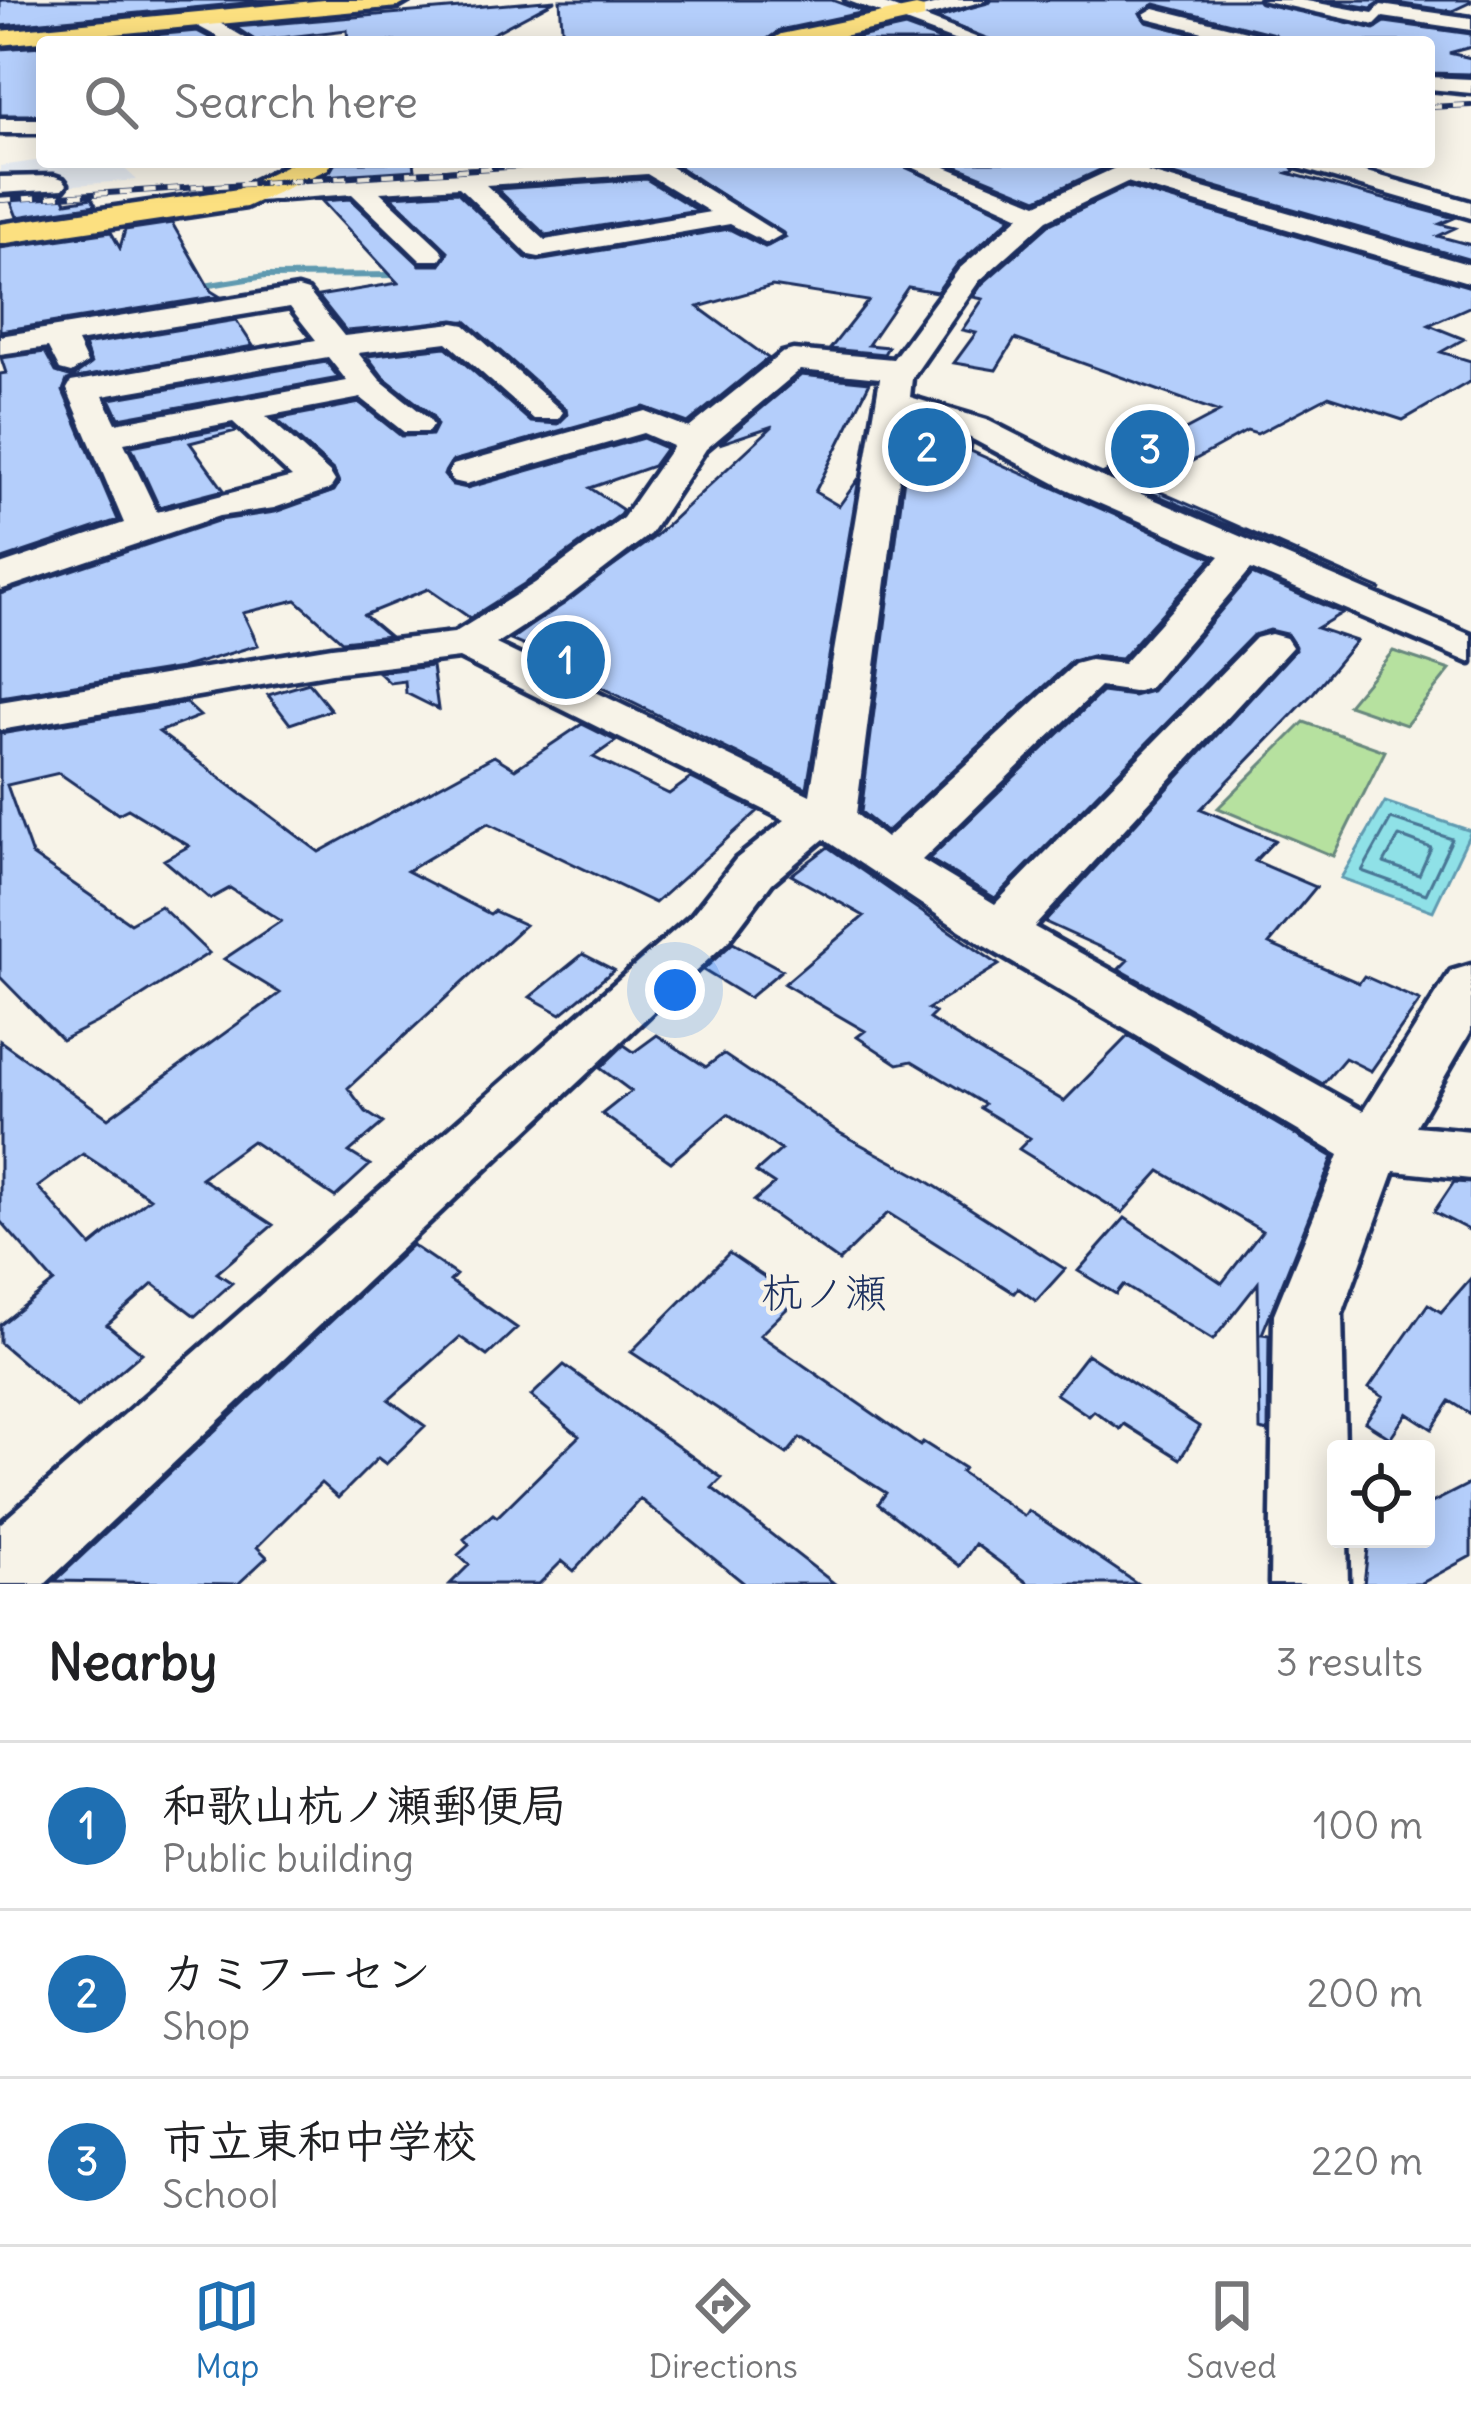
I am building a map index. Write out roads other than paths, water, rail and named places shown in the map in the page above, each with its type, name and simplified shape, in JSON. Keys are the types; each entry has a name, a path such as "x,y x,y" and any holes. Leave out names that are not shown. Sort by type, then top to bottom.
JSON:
{"main road":[{"path":"0,35 339,0"},
{"path":"0,35 398,0"},
{"path":"810,36 910,15"},
{"path":"0,234 259,193 306,168"}],"street":[{"path":"855,0 976,36"},
{"path":"879,0 910,15 980,0"},
{"path":"1270,0 1471,24"},
{"path":"1352,35 1382,10"},
{"path":"1154,14 1244,36"},
{"path":"910,15 905,22 954,34"},
{"path":"199,19 231,36"},
{"path":"1435,84 1471,89"},
{"path":"1435,93 1471,89"},
{"path":"0,126 36,125"},
{"path":"259,193 622,168"},
{"path":"655,168 767,235"},
{"path":"928,168 1039,214"},
{"path":"0,1574 710,928 754,872 825,818 897,386 969,275 1039,214 1138,168 1471,274"},
{"path":"1331,168 1471,200"},
{"path":"1351,168 1471,200"},
{"path":"1372,168 1471,200"},
{"path":"1387,168 1471,200"},
{"path":"561,172 641,232"},
{"path":"464,177 538,250 733,216"},
{"path":"0,185 54,184"},
{"path":"356,184 430,254"},
{"path":"0,345 298,297 368,387 416,425"},
{"path":"83,389 338,346 454,332 547,412"},
{"path":"58,336 146,528"},
{"path":"0,716 332,660 464,645 549,592 638,526 693,442 794,360 897,386 1077,480 1471,650"},
{"path":"104,436 368,387"},
{"path":"0,578 213,506 261,500 317,482 241,410"},
{"path":"466,472 645,421 693,442"},
{"path":"890,862 1090,673 1134,679 1243,554"},
{"path":"464,645 825,818 1000,931 1373,1146 1471,1155"},
{"path":"1000,931 1271,646"},
{"path":"1309,1584 1308,1314 1373,1146 1471,984"}],"water":[{"path":"1385,802 1471,831 1433,911 1341,878"}],"waterway":[{"path":"192,288 265,276 404,275"}],"railway":[{"path":"1435,107 1471,105"},
{"path":"0,200 492,168"}],"place":[{"name":"カミフーセン","path":"927,447"},
{"name":"市立東和中学校","path":"1150,449"},
{"name":"和歌山杭ノ瀬郵便局","path":"566,660"}],"district":[{"name":"杭ノ瀬","path":"824,1292"}]}
